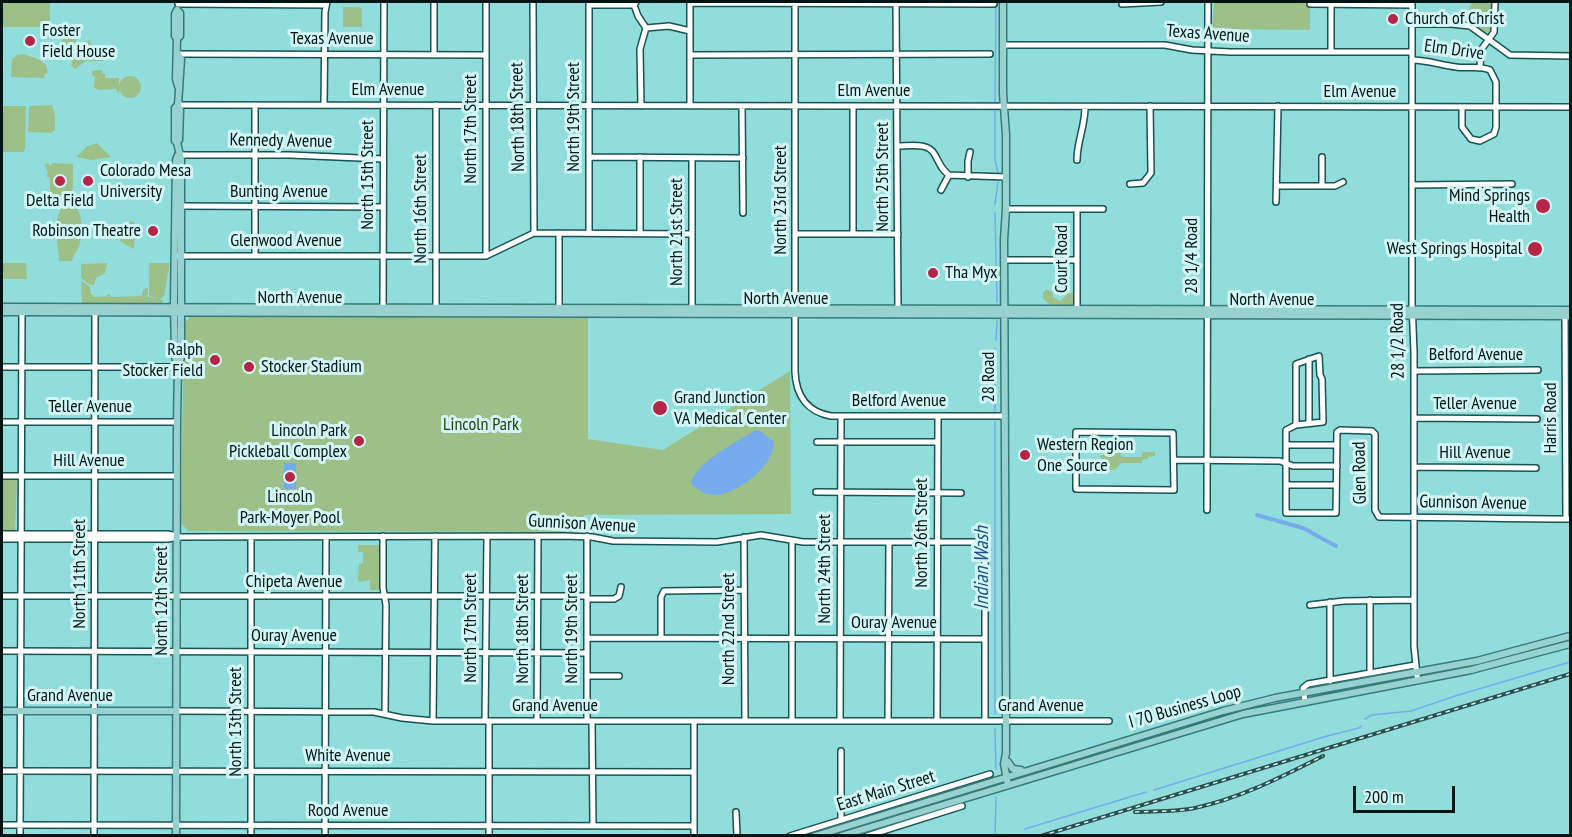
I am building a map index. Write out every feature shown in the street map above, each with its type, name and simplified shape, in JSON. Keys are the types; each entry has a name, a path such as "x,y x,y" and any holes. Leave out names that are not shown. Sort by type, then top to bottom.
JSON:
{"main road":[{"name":"28 Road","path":"1003,2 1006,177 1004,260 1006,776 1008,785"},
{"name":"North 12th Street","path":"176,836 177,422 178,368 181,357 178,310 176,160 180,119 176,79 177,39 180,36 178,5"},
{"name":"North Avenue","path":"2,307 47,313 310,307 383,310"},
{"name":"North Avenue","path":"2,312 76,307 281,313 383,310 559,310 593,307 628,307 672,314 675,311 719,307 795,311"},
{"path":"47,313 54,310 72,310 76,307"},
{"path":"95,313 99,309 116,307"},
{"path":"281,313 306,310 310,307"},
{"path":"574,314 590,311 593,307"},
{"path":"598,314 603,310 628,307"},
{"name":"North Avenue","path":"898,311 920,314 930,311 978,308 1047,314 1079,311 1468,312 1510,315 1569,313"},
{"name":"North Avenue","path":"559,310 574,314 650,310 1085,311 1109,308 1133,311"},
{"name":"North Avenue","path":"1207,312 1231,315 1287,309 1329,315 1385,309 1437,315 1515,309 1569,313"},
{"path":"1510,315 1515,309"},
{"name":"I 70 Business Loop","path":"814,836 841,824 940,794 976,786 1248,705 1416,669 1478,661 1570,636"},
{"name":"I 70 Business Loop","path":"842,836 1249,713 1305,700 1490,666 1570,644"},
{"path":"1248,705 1249,713"},
{"name":"Grand Avenue","path":"2,711 176,711"},
{"path":"1124,741 1128,748"},
{"path":"976,786 995,777 1006,763 1014,770 1031,769"},
{"path":"940,794 943,804"},
{"path":"841,824 842,836"}],"street":[{"name":"North 15th Street","path":"383,310 384,2"},
{"path":"434,2 434,55"},
{"name":"North 17th Street","path":"486,2 486,256"},
{"name":"North 18th Street","path":"533,2 534,233"},
{"path":"690,106 690,2 994,4"},
{"name":"North 23rd Street","path":"795,2 795,380 801,397"},
{"path":"1122,4 1161,2"},
{"name":"28 1/4 Road","path":"1207,510 1208,2"},
{"path":"1480,67 1481,50 1494,32 1495,2"},
{"path":"178,5 326,3 324,105"},
{"path":"589,3 635,3 638,16 646,27"},
{"name":"North 19th Street","path":"589,3 589,233"},
{"path":"1331,3 1331,52"},
{"path":"1310,4 1412,3"},
{"name":"28 1/2 Road","path":"1412,3 1414,600 1418,680"},
{"name":"North 25th Street","path":"896,4 898,311"},
{"path":"1412,24 1470,26 1510,55 1570,56"},
{"path":"646,27 669,26 690,32"},
{"path":"640,106 640,49 646,27"},
{"name":"Texas Avenue","path":"1003,45 1165,45 1208,51 1412,52"},
{"name":"Texas Avenue","path":"178,54 486,56"},
{"path":"690,54 990,54"},
{"name":"Elm Drive","path":"1412,60 1430,60 1457,67 1480,67 1490,70 1495,78 1496,107"},
{"name":"Elm Avenue","path":"178,105 1570,107"},
{"path":"255,105 255,256"},
{"name":"North 16th Street","path":"436,105 436,310"},
{"path":"742,106 743,213"},
{"path":"853,106 853,234"},
{"path":"1130,184 1143,183 1150,175 1150,106"},
{"path":"1276,202 1278,106"},
{"path":"1077,160 1078,142 1085,124 1085,107"},
{"path":"1462,107 1462,127 1465,133 1471,139 1480,141 1494,134 1496,107"},
{"path":"898,146 929,148 935,154 940,167 949,175 1006,177"},
{"path":"968,177 970,152"},
{"name":"Kennedy Avenue","path":"178,155 383,159"},
{"path":"589,157 743,158"},
{"path":"640,157 640,233"},
{"path":"1322,157 1322,186"},
{"name":"North 21st Street","path":"692,158 692,310"},
{"path":"941,190 949,175"},
{"path":"1277,186 1335,186 1343,182"},
{"path":"1412,185 1512,184"},
{"name":"Bunting Avenue","path":"178,206 383,207"},
{"path":"1006,209 1103,209"},
{"name":"Court Road","path":"1077,209 1079,311"},
{"path":"534,233 692,234"},
{"name":"Glenwood Avenue","path":"178,256 486,256 534,233"},
{"path":"559,233 559,310"},
{"path":"796,234 898,234"},
{"path":"1004,260 1077,260"},
{"path":"20,836 22,310"},
{"name":"North 11th Street","path":"94,836 95,313"},
{"name":"Harris Road","path":"1568,519 1569,313"},
{"path":"1286,445 1336,445 1336,513 1286,513 1286,445 1286,430 1296,425 1323,422 1319,356 1296,364 1296,425"},
{"path":"1309,359 1309,423"},
{"path":"2,367 178,368"},
{"name":"Belford Avenue","path":"1414,371 1538,370"},
{"name":"Belford Avenue","path":"801,397 816,411 825,415 1005,416"},
{"name":"North 24th Street","path":"840,721 841,416"},
{"name":"North 26th Street","path":"937,721 938,416"},
{"name":"Teller Avenue","path":"1414,418 1537,419"},
{"name":"Teller Avenue","path":"2,422 177,422"},
{"name":"Glen Road","path":"1336,445 1337,432 1340,430 1375,432 1376,514"},
{"path":"1076,432 1173,433 1174,460 1174,490 1076,489 1076,432"},
{"path":"817,442 937,442"},
{"path":"1174,460 1286,462 1293,466 1336,466"},
{"name":"Hill Avenue","path":"1414,467 1536,468"},
{"name":"Hill Avenue","path":"2,476 177,476"},
{"path":"1286,485 1336,485"},
{"path":"816,492 961,493"},
{"name":"Gunnison Avenue","path":"1376,514 1379,517 1568,519"},
{"name":"Gunnison Avenue","path":"2,534 168,538 587,536 613,542 717,542 764,535 792,541 985,542 985,639"},
{"name":"Gunnison Avenue","path":"2,539 20,536"},
{"path":"383,536 385,713"},
{"path":"433,721 435,536"},
{"name":"North 17th Street","path":"487,536 489,836"},
{"name":"North 18th Street","path":"537,721 538,536"},
{"name":"North 19th Street","path":"587,536 586,676 593,772 592,826"},
{"name":"North 13th Street","path":"250,836 251,537"},
{"path":"326,537 326,836"},
{"name":"North 22nd Street","path":"744,537 745,721"},
{"path":"792,541 792,721"},
{"path":"888,721 889,542"},
{"name":"Chipeta Avenue","path":"2,596 538,596 614,599 619,596 621,587"},
{"path":"661,638 662,592 666,590 744,590"},
{"path":"1370,600 1370,673"},
{"path":"1310,605 1370,600 1414,600"},
{"path":"1330,602 1330,681"},
{"name":"Ouray Avenue","path":"587,638 985,639"},
{"path":"985,639 985,721"},
{"name":"Ouray Avenue","path":"2,651 587,653"},
{"path":"1305,700 1306,685 1370,673 1416,669"},
{"path":"586,676 620,676"},
{"name":"Grand Avenue","path":"176,711 385,713 402,718 433,721 1109,721"},
{"path":"694,721 694,836"},
{"path":"841,750 841,824"},
{"name":"White Avenue","path":"2,771 694,772"},
{"name":"East Main Street","path":"940,794 990,774"},
{"name":"East Main Street","path":"867,836 962,806"},
{"path":"736,812 736,836"},
{"name":"East Main Street","path":"790,836 841,824"},
{"name":"Rood Avenue","path":"2,825 694,826"}],"green space":[{"path":"2,2 50,2 50,25 48,27 2,27"},
{"path":"1214,2 1310,2 1310,30 1212,29"},
{"path":"1471,2 1491,2 1491,30 1489,33 1466,22"},
{"path":"343,7 362,9 362,27 343,27"},
{"path":"72,30 78,32 73,52 66,54 61,35"},
{"path":"89,40 93,47 93,58 94,49 109,49 110,52 110,49 113,53 104,58 104,61 86,61 75,69 71,65 73,59 80,57 80,49 83,49 85,42"},
{"path":"23,54 38,59 46,65 48,73 44,78 11,77 12,59"},
{"path":"102,70 105,78 119,78 119,94 116,89 94,88 95,77 92,71"},
{"path":"126,76 134,76 141,83 141,91 134,98 126,98 119,91 119,83"},
{"path":"52,105 55,130 51,133 28,132 29,106"},
{"path":"2,106 26,106 25,149 23,152 2,152"},
{"path":"97,143 111,157 91,160 77,157 86,147"},
{"path":"49,163 49,166 53,163 73,164 72,193 63,205 54,204 50,196 50,177 47,178 48,172 44,164"},
{"path":"75,205 81,223 79,245 72,261 59,261 56,226 59,212 63,207"},
{"path":"131,221 135,223 134,249 119,239"},
{"path":"2,263 26,263 27,279 3,279"},
{"path":"107,263 105,273 96,278 94,285 90,285 81,278 81,264"},
{"path":"149,263 170,263 164,296 160,300 163,300 162,304 82,303 81,280 90,287 91,294 95,297 142,296 143,290 148,287 146,296 159,300 149,296"},
{"path":"1046,289 1060,301 1069,293 1074,293 1073,305 1050,305 1043,298"},
{"name":"Lincoln Park","path":"191,316 588,318 588,439 663,450 790,371 791,514 584,515 583,532 188,531 181,523 184,323"},
{"path":"1143,452 1155,452 1155,456 1142,460 1142,463 1121,463 1115,470 1099,470 1102,462 1100,456 1107,453 1120,453 1123,457 1142,457"},
{"path":"2,479 17,481 15,532 2,532"},
{"path":"358,545 379,545 379,590 370,590 370,580 358,582 359,564 363,563 363,552 358,552"}],"water":[{"path":"756,430 774,442 768,460 753,478 723,494 708,494 693,486 691,482 702,466 719,452"},
{"name":"Lincoln Park-Moyer Pool","path":"284,463 296,463 296,489 284,489"}],"waterway":[{"name":"Indian Wash","path":"995,102 996,2"},
{"name":"Indian Wash","path":"995,111 995,160 998,173"},
{"name":"Indian Wash","path":"995,204 998,182"},
{"name":"Indian Wash","path":"995,213 997,302"},
{"name":"Indian Wash","path":"996,340 997,321"},
{"name":"Indian Wash","path":"995,348 995,411"},
{"name":"Indian Wash","path":"995,422 995,714"},
{"path":"1257,515 1303,528 1336,546"},
{"path":"1365,719 1372,715 1411,711 1570,662"},
{"path":"1154,790 1361,726"},
{"name":"Indian Wash","path":"995,728 996,769"},
{"path":"1025,829 1146,792"},
{"name":"Indian Wash","path":"995,836 996,797"},
{"path":"999,836 1008,835"}],"railway":[{"path":"1041,836 1570,674"},
{"path":"1135,812 1180,810 1212,804 1260,786 1323,756"}],"place":[{"name":"Church of Christ","path":"1393,19"},
{"name":"Foster Field House","path":"30,41"},
{"name":"Delta Field","path":"60,181"},
{"name":"Colorado Mesa University","path":"88,181"},
{"name":"Mind Springs Health","path":"1543,206"},
{"name":"Robinson Theatre","path":"153,231"},
{"name":"West Springs Hospital","path":"1535,249"},
{"name":"Tha Myx","path":"933,273"},
{"name":"Ralph Stocker Field","path":"215,360"},
{"name":"Stocker Stadium","path":"249,367"},
{"name":"Grand Junction VA Medical Center","path":"660,408"},
{"name":"Lincoln Park Pickleball Complex","path":"359,441"},
{"name":"Western Region One Source","path":"1025,455"},
{"name":"Lincoln Park-Moyer Pool","path":"290,477"}]}
